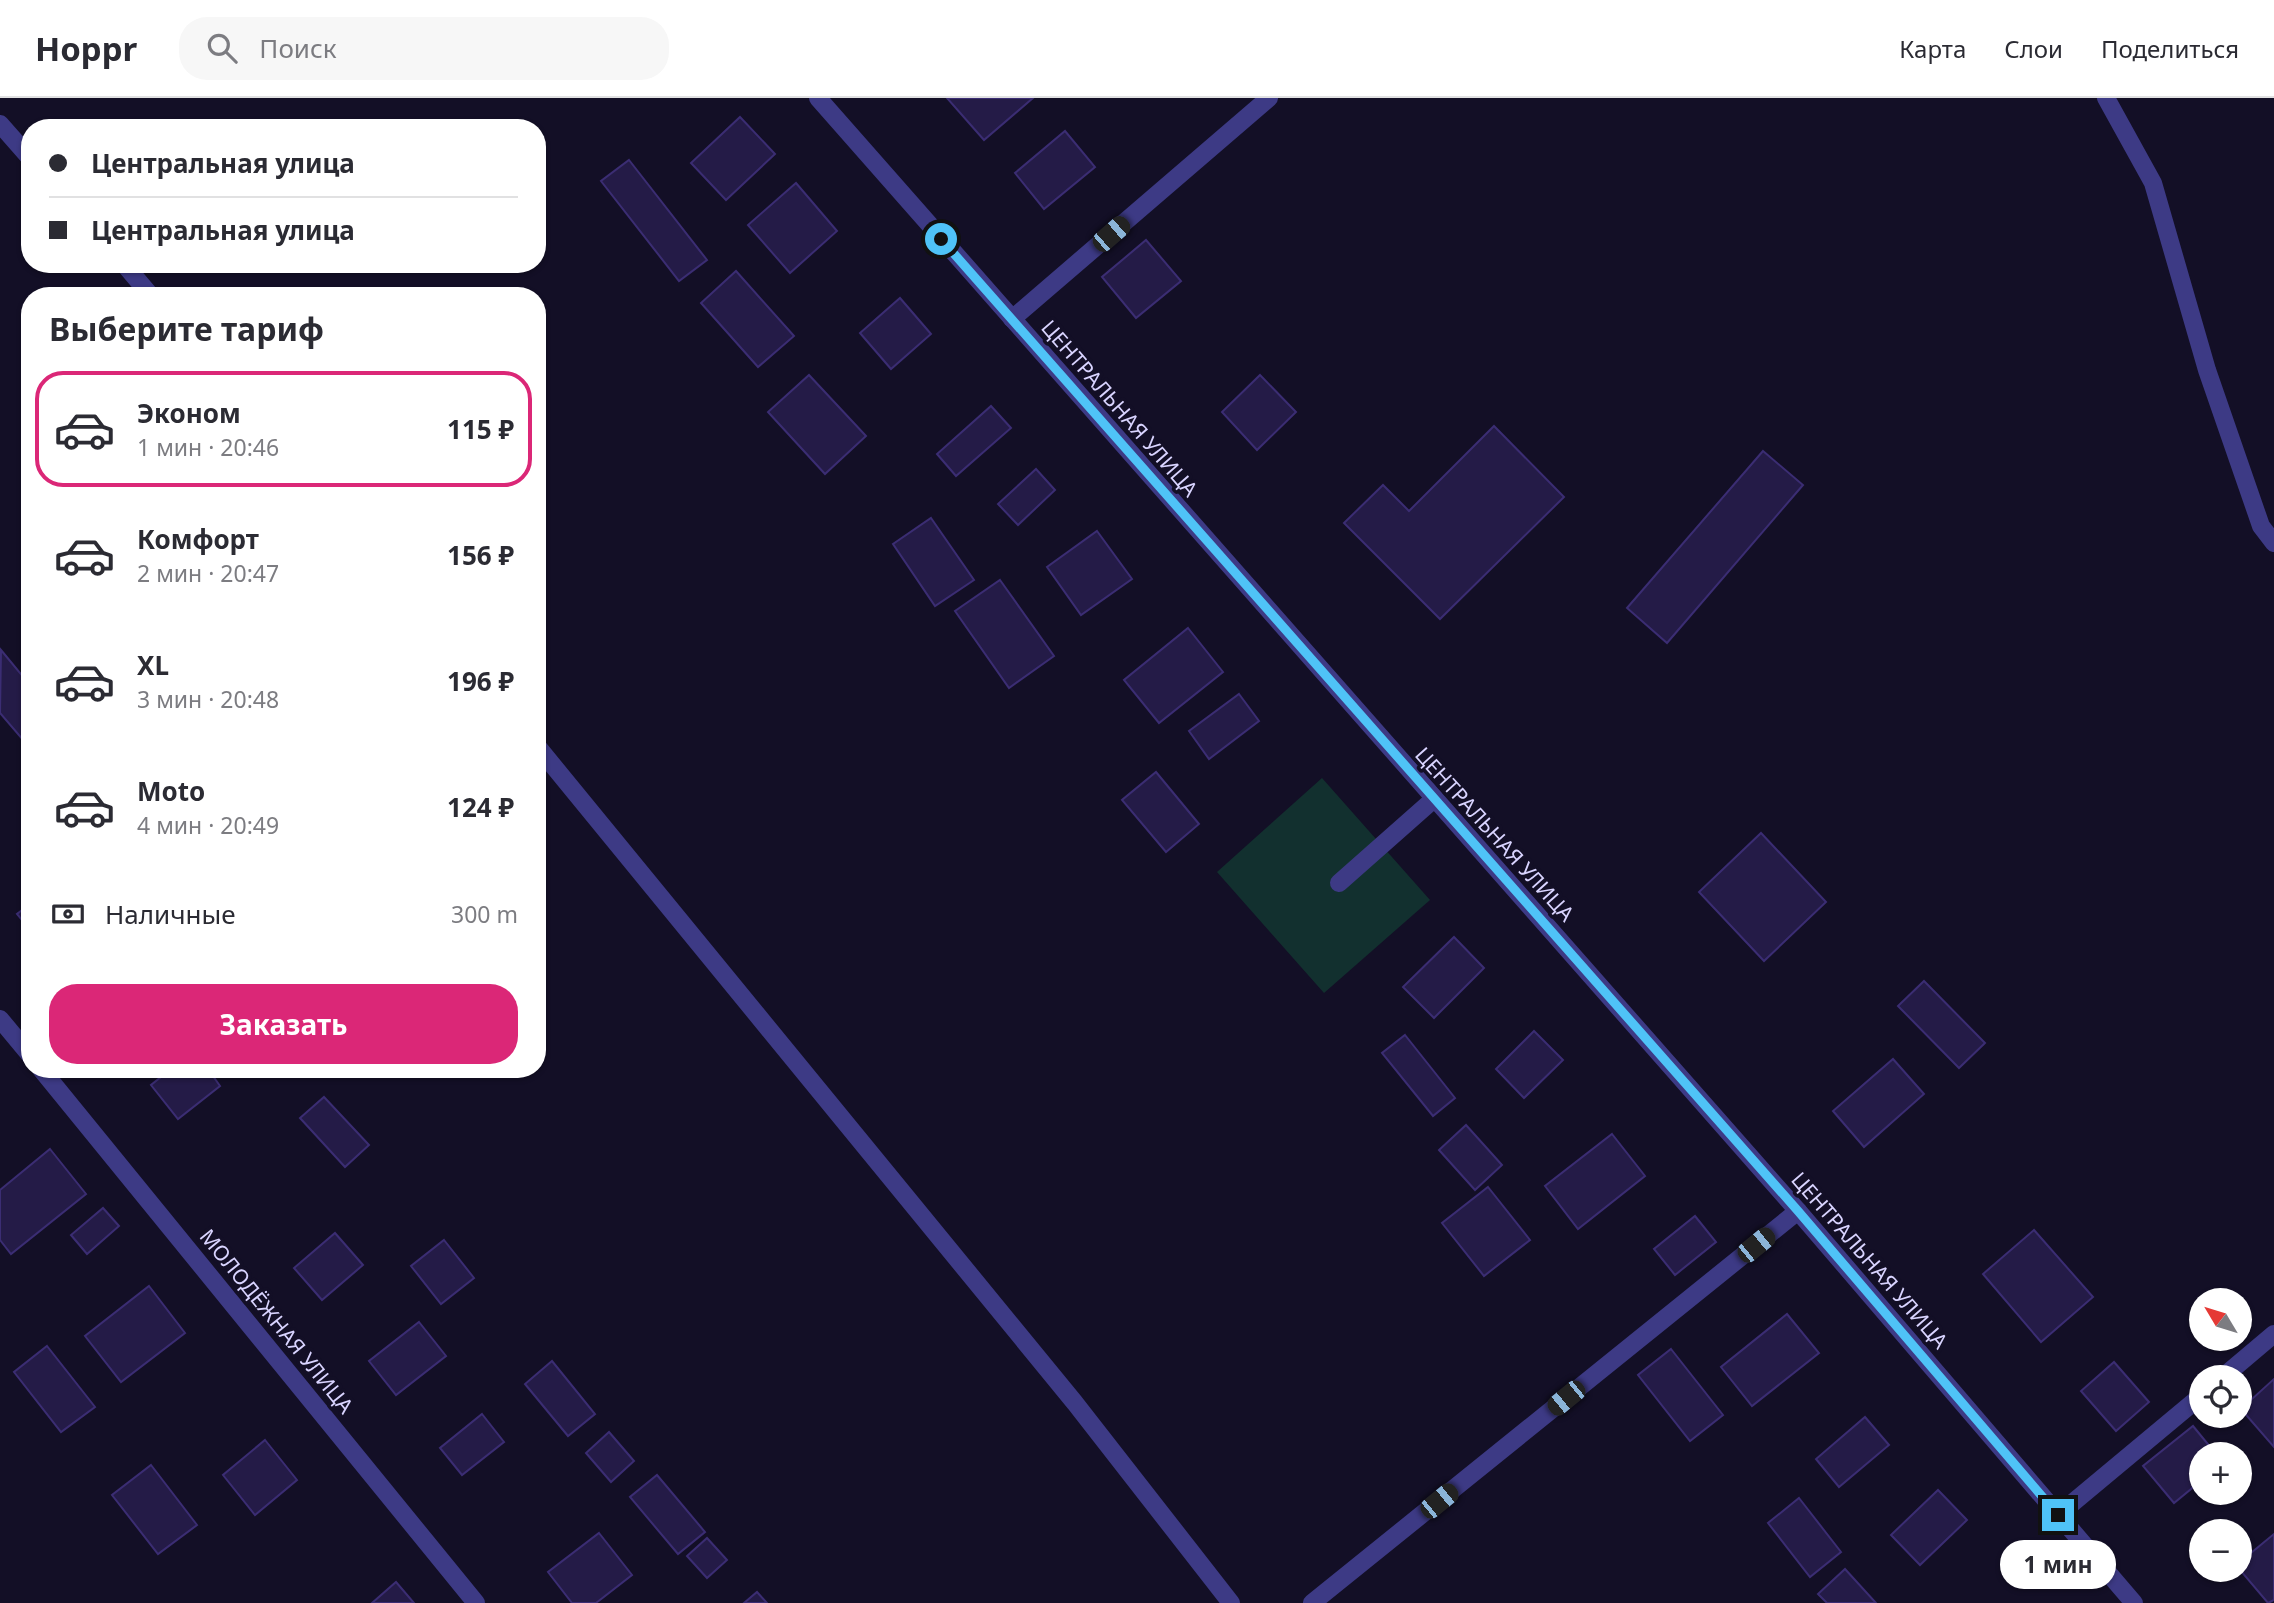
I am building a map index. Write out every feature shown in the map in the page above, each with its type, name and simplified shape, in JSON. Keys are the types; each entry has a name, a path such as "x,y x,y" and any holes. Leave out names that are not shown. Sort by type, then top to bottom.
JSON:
{"street":[{"name":"ЦЕНТРАЛЬНАЯ УЛИЦА","path":"818,98 1798,1211 2133,1603"},
{"path":"1012,319 1269,98"},
{"path":"2106,98 2153,183 2212,383 2261,526 2274,543"},
{"path":"0,124 21,148"},
{"path":"132,273 144,287"},
{"path":"546,758 1075,1403 1231,1603"},
{"path":"1339,883 1434,799"},
{"path":"0,1019 21,1044"},
{"name":"МОЛОДЁЖНАЯ УЛИЦА","path":"48,1078 476,1603"},
{"path":"1312,1603 1798,1211"},
{"path":"2237,1365 2274,1334"},
{"path":"2058,1515 2189,1406"}],"green space":[{"path":"1322,778 1430,900 1324,993 1217,872"}],"building":[{"path":"947,98 1033,98 984,140"},
{"path":"740,117 775,154 726,200 691,163"},
{"path":"1065,131 1095,167 1044,209 1015,173"},
{"path":"629,160 707,260 679,281 601,181"},
{"path":"796,183 837,231 790,273 748,225"},
{"path":"1146,240 1181,281 1136,318 1102,277"},
{"path":"736,271 794,336 758,367 701,303"},
{"path":"900,298 931,334 891,369 860,333"},
{"path":"809,375 866,436 825,474 768,412"},
{"path":"1260,375 1296,412 1257,450 1222,412"},
{"path":"991,406 1011,428 956,476 937,454"},
{"path":"1494,426 1564,497 1440,619 1344,523 1383,485 1409,511"},
{"path":"1763,451 1803,485 1667,643 1627,608"},
{"path":"1036,469 1055,490 1018,525 998,504"},
{"path":"931,518 974,580 935,606 893,544"},
{"path":"1097,531 1132,579 1081,615 1047,567"},
{"path":"1000,580 1054,656 1009,688 955,611"},
{"path":"1188,628 1223,672 1159,723 1124,680"},
{"path":"1,650 21,674 21,738 0,713"},
{"path":"1239,694 1259,721 1209,759 1189,731"},
{"path":"1156,772 1199,824 1166,852 1122,800"},
{"path":"1761,833 1826,902 1764,961 1699,892"},
{"path":"1454,937 1484,968 1434,1018 1403,987"},
{"path":"1924,981 1985,1043 1959,1068 1898,1006"},
{"path":"1534,1031 1563,1060 1524,1098 1496,1069"},
{"path":"1405,1035 1455,1098 1433,1116 1382,1053"},
{"path":"1893,1059 1924,1094 1864,1147 1833,1111"},
{"path":"160,1078 214,1078 220,1086 178,1119 151,1085"},
{"path":"324,1097 369,1145 345,1167 300,1118"},
{"path":"1466,1125 1502,1165 1475,1190 1439,1150"},
{"path":"1612,1134 1645,1176 1578,1229 1545,1186"},
{"path":"50,1149 86,1194 11,1254 0,1240 0,1190"},
{"path":"1488,1187 1530,1240 1484,1276 1442,1223"},
{"path":"103,1208 119,1226 87,1254 71,1235"},
{"path":"1695,1216 1716,1242 1675,1275 1654,1249"},
{"path":"2034,1230 2093,1297 2041,1342 1983,1274"},
{"path":"335,1233 363,1265 322,1300 294,1268"},
{"path":"444,1240 474,1278 441,1304 411,1266"},
{"path":"149,1286 185,1333 121,1382 85,1336"},
{"path":"1787,1314 1819,1353 1752,1406 1721,1367"},
{"path":"419,1322 446,1356 396,1395 369,1361"},
{"path":"47,1346 95,1407 61,1432 14,1372"},
{"path":"1671,1349 1723,1415 1690,1441 1638,1375"},
{"path":"552,1361 595,1414 568,1436 525,1384"},
{"path":"2114,1362 2149,1402 2116,1431 2081,1391"},
{"path":"2274,1379 2274,1447 2252,1422 2252,1399"},
{"path":"482,1414 504,1442 462,1475 440,1448"},
{"path":"1865,1417 1889,1445 1839,1487 1816,1459"},
{"path":"2190,1428 2195,1428 2206,1442 2189,1442 2189,1491 2174,1503 2143,1466"},
{"path":"609,1432 634,1461 611,1482 586,1453"},
{"path":"265,1440 297,1480 255,1515 223,1475"},
{"path":"151,1465 197,1525 158,1554 112,1495"},
{"path":"657,1475 705,1532 678,1554 630,1497"},
{"path":"1938,1490 1967,1520 1920,1565 1891,1535"},
{"path":"1799,1498 1841,1552 1810,1577 1768,1523"},
{"path":"599,1533 632,1575 596,1603 572,1603 548,1572"},
{"path":"2274,1534 2274,1600 2268,1603 2250,1582 2252,1552"},
{"path":"707,1538 727,1560 707,1578 687,1556"},
{"path":"1845,1569 1876,1603 1827,1603 1818,1594"},
{"path":"396,1582 414,1603 372,1603"},
{"path":"757,1592 767,1603 744,1603"}],"route":[{"path":"941,239 1798,1211 2058,1515"}]}
